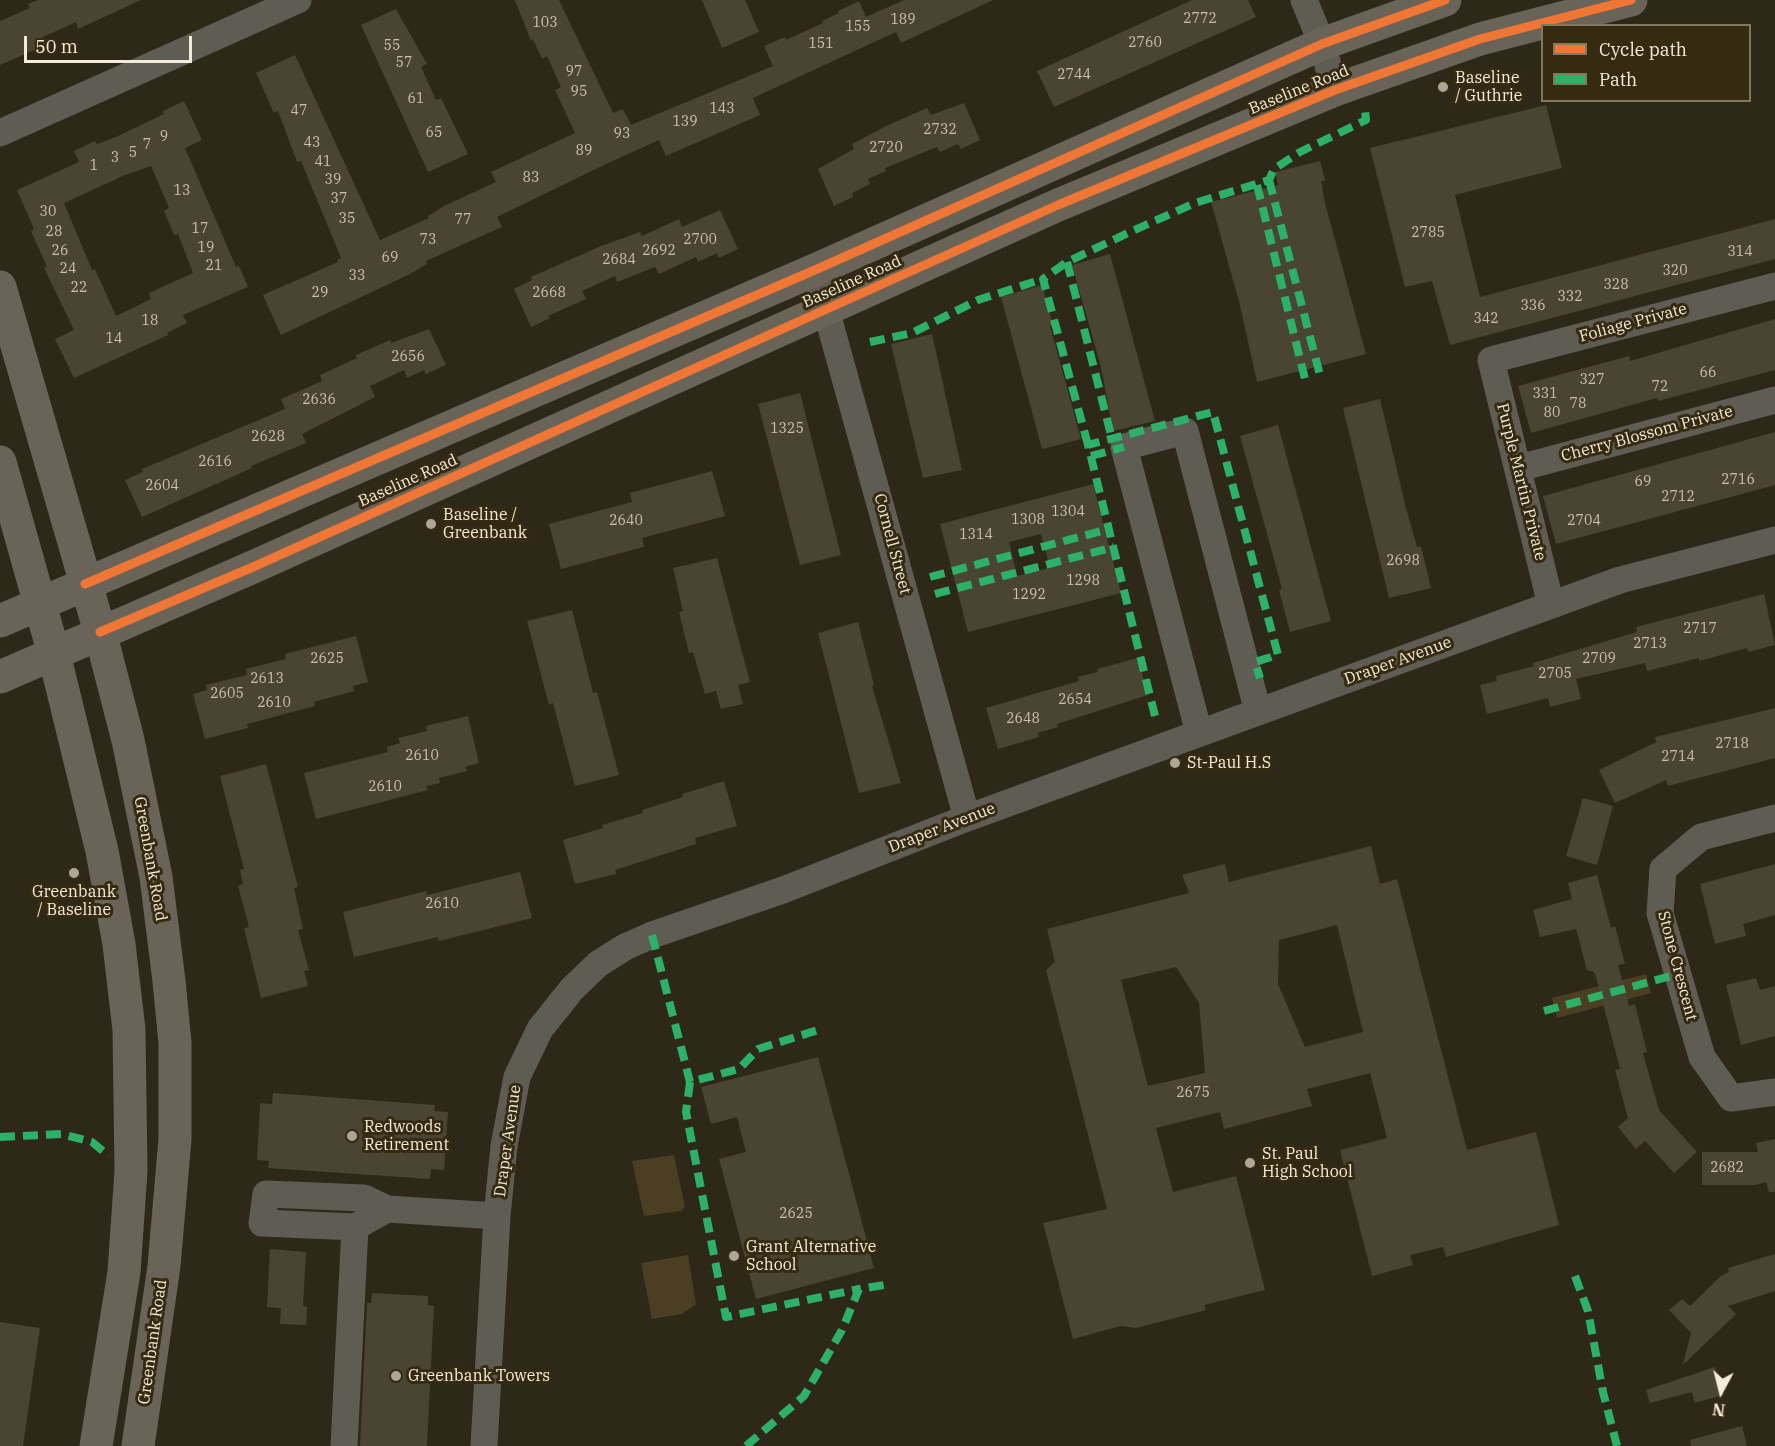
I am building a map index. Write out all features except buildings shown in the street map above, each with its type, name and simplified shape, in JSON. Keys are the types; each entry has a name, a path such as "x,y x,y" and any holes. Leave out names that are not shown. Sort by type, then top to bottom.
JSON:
{"main road":[{"name":"Baseline Road","path":"0,621 39,602 815,270 1322,44 1445,0"},
{"name":"Baseline Road","path":"0,677 828,310 1058,205 1335,90 1480,39 1631,0"},
{"name":"Greenbank Road","path":"0,287 100,632 128,740 156,878 175,1043 175,1139 164,1266 138,1446"},
{"path":"0,462 54,654 102,851 119,944 129,1029 131,1172 124,1272 96,1446"}],"street":[{"path":"0,133 298,0"},
{"path":"1304,0 1322,44 1335,90"},
{"name":"Cornell Street","path":"815,270 828,310 967,818"},
{"name":"Foliage Private","path":"1491,360 1775,286"},
{"name":"Purple Martin Private","path":"1491,360 1551,605"},
{"name":"Cherry Blossom Private","path":"1519,468 1775,400"},
{"path":"1199,734 1124,447 1185,431 1258,712"},
{"name":"Draper Avenue","path":"484,1446 497,1216 504,1146 517,1077 540,1029 572,989 598,964 625,947 652,935 783,890 967,818 1620,580 1775,540"},
{"name":"Stone Crescent","path":"1775,818 1701,837 1663,869 1660,913 1702,1057 1731,1098 1775,1092"},
{"path":"387,1209 355,1227 262,1223 266,1194 364,1198 387,1209 497,1216"},
{"path":"344,1446 355,1227"}],"shaded area":[{"path":"1646,974 1651,993 1557,1018 1552,998"},
{"path":"674,1155 685,1207 681,1211 644,1216 632,1161"},
{"path":"688,1255 696,1304 682,1314 652,1319 641,1263"}],"marked path":[{"path":"1088,445 1043,279 1067,262 1195,203 1269,180 1274,169 1300,152 1366,120 1365,109"},
{"path":"1269,180 1321,379"},
{"path":"1257,185 1306,383"},
{"path":"1067,262 1112,439"},
{"path":"870,342 912,333 978,300 1043,279"},
{"path":"1155,716 1088,445 1213,412 1278,655 1255,662 1260,678"},
{"path":"1091,456 1124,447"},
{"path":"930,577 1109,529"},
{"path":"935,594 1114,547"},
{"path":"652,935 690,1082 739,1069 758,1049 821,1029"},
{"path":"1544,1011 1678,974"},
{"path":"690,1082 686,1112 726,1317 859,1289"},
{"path":"0,1137 61,1134 92,1142 109,1156"},
{"path":"1575,1276 1588,1311 1603,1392 1617,1446"},
{"path":"746,1446 804,1396 842,1330 859,1289 891,1284"}],"cycle path":[{"path":"85,584 815,270 1322,44 1445,0"},
{"path":"100,632 253,567 1058,205 1335,90 1480,39 1631,0"}],"place":[{"name":"Baseline / Guthrie","path":"1443,87"},
{"name":"Baseline / Greenbank","path":"431,524"},
{"name":"St-Paul H.S","path":"1175,763"},
{"name":"Greenbank / Baseline","path":"74,873"},
{"name":"Redwoods Retirement","path":"352,1136"},
{"name":"St. Paul High School","path":"1250,1163"},
{"name":"Grant Alternative School","path":"734,1256"},
{"name":"Greenbank Towers","path":"396,1376"}]}
